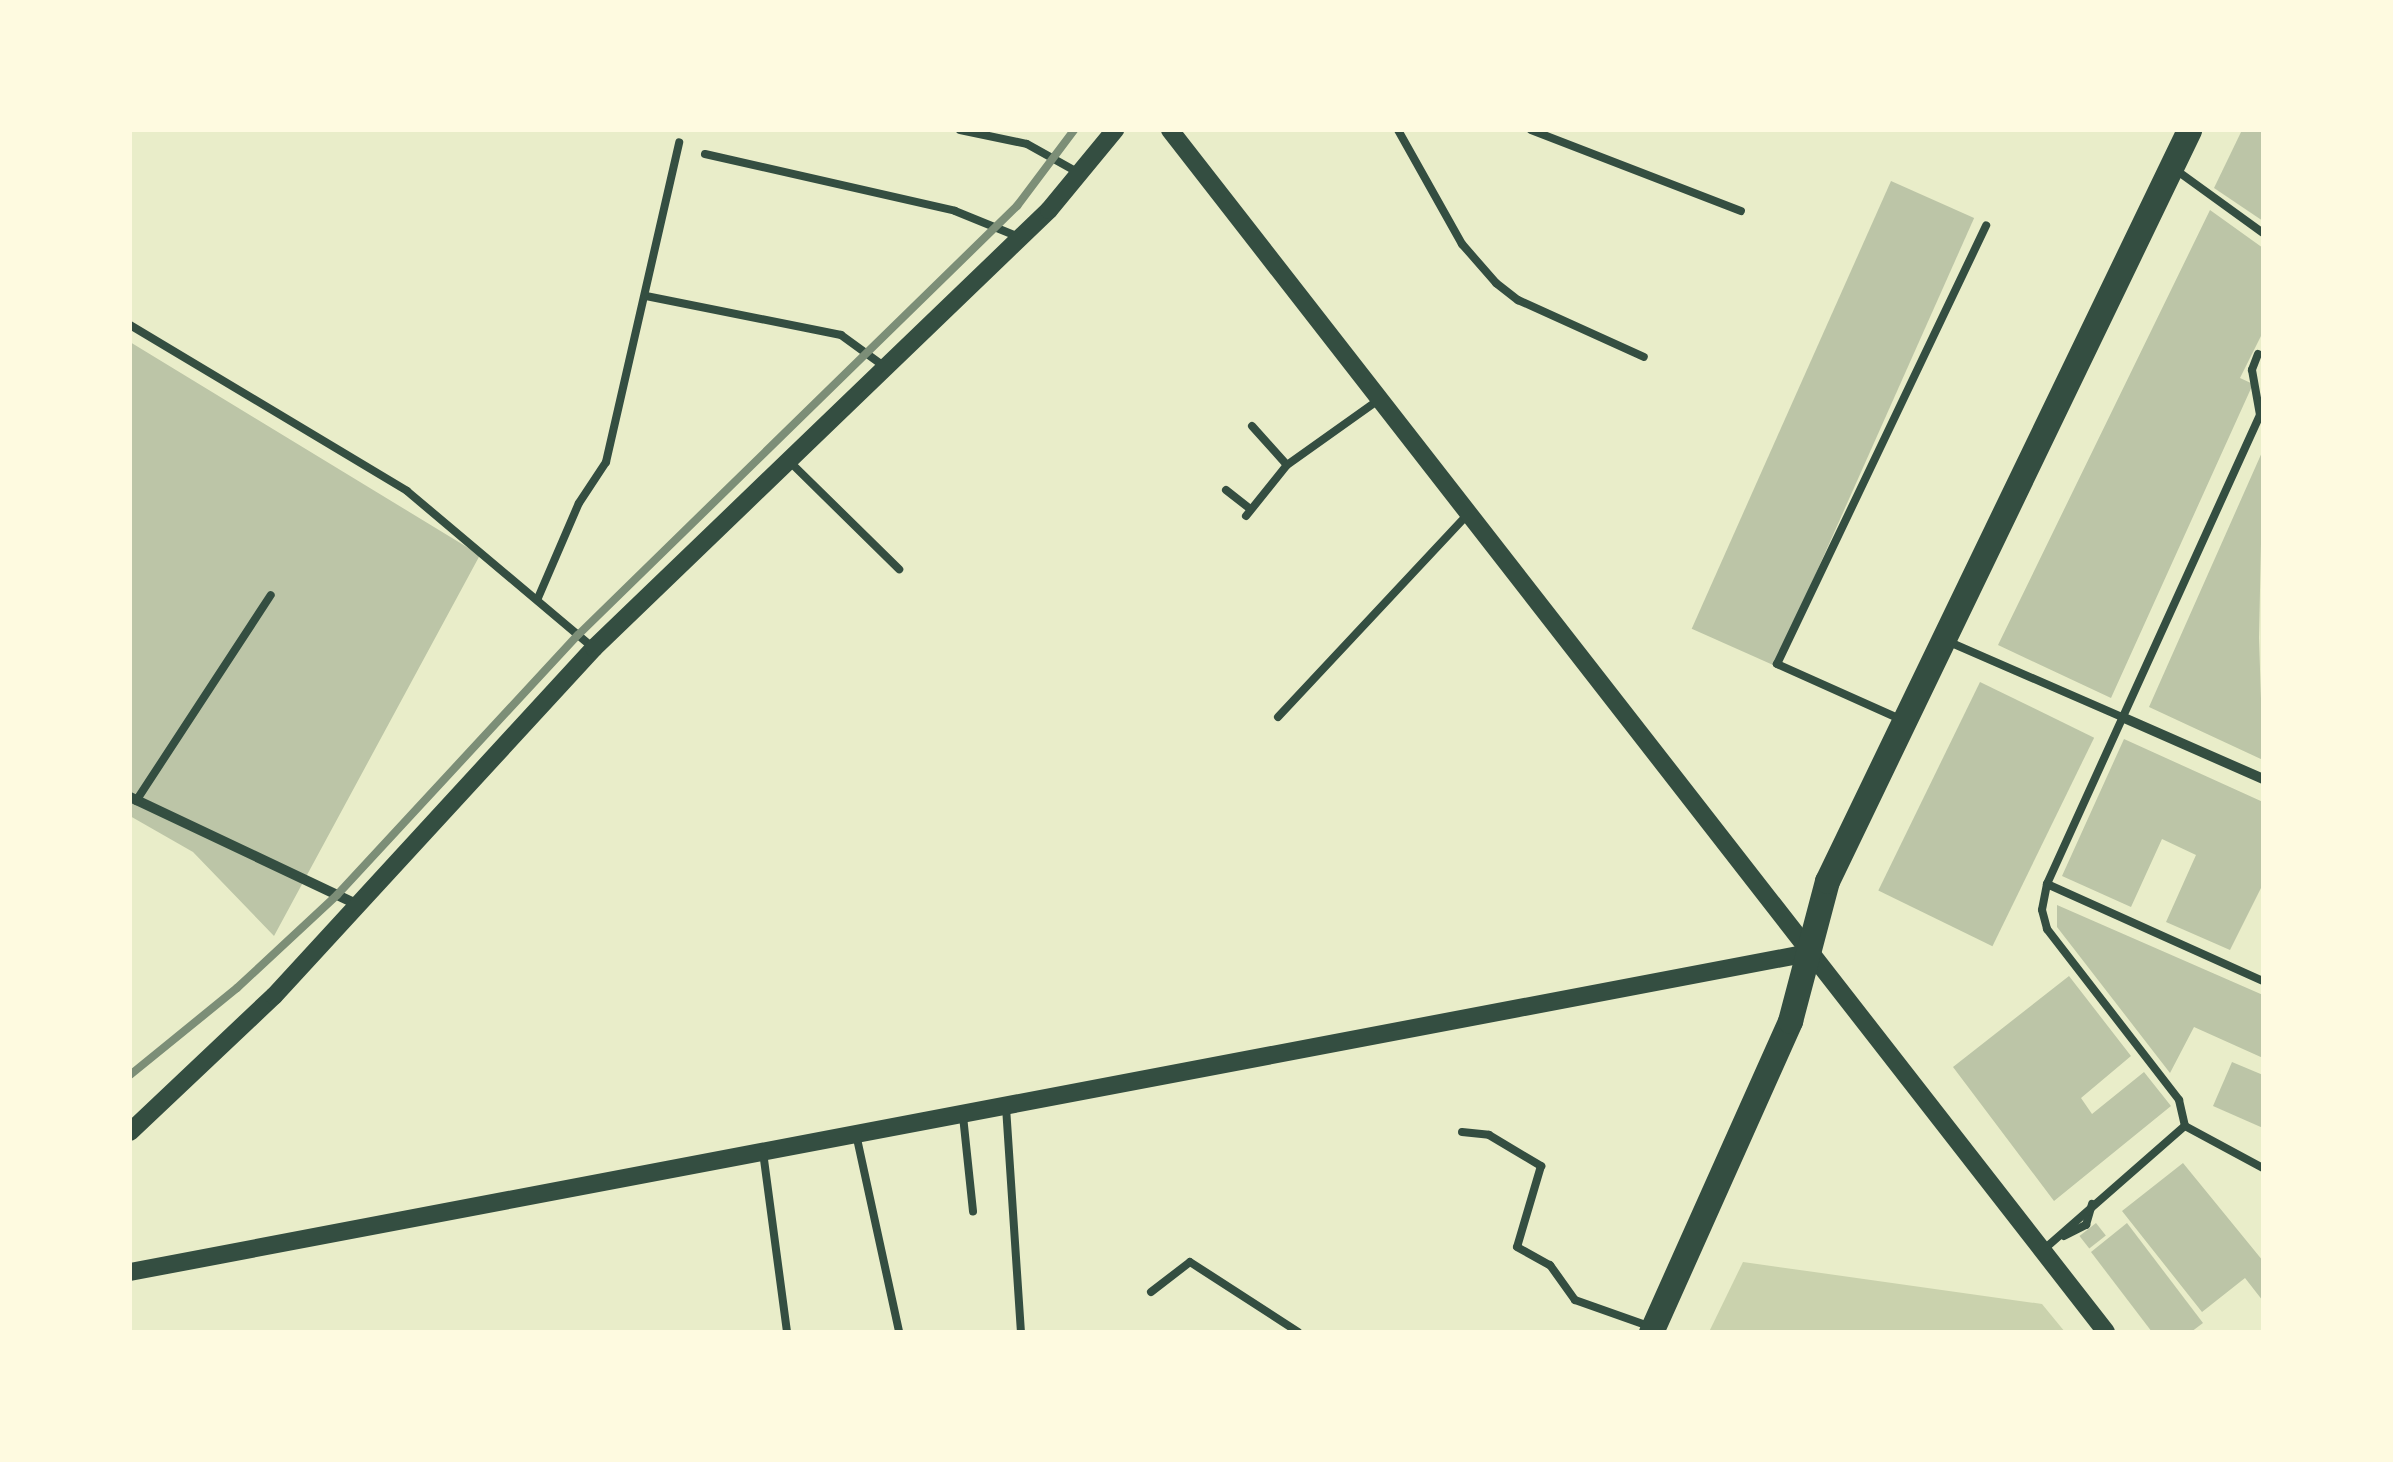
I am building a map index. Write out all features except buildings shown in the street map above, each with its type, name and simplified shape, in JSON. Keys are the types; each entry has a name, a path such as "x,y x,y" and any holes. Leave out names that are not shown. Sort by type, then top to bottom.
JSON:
{"main road":[{"path":"1652,1330 1790,1021 1827,881 2190,130"}],"street":[{"path":"130,1132 274,996 594,648 1020,238 1115,130"},
{"path":"1170,130 2106,1332"},
{"path":"2122,717 2263,779"},
{"path":"133,799 358,905"},
{"path":"130,1272 1808,953"}],"lane":[{"path":"960,130 1027,144 1078,174"},
{"path":"1398,130 1462,244 1496,283 1518,300 1644,357"},
{"path":"1531,130 1741,211"},
{"path":"538,598 579,503 606,462 679,142"},
{"path":"706,154 955,211 1020,238"},
{"path":"2173,168 2263,233"},
{"path":"1906,722 1777,664 1986,225"},
{"path":"646,296 841,336 885,367"},
{"path":"130,325 407,491 594,648"},
{"path":"2185,1126 2180,1100 2047,929 2047,884 2261,416 2252,370 2258,354"},
{"path":"1226,490 1248,512 1287,466 1381,398"},
{"path":"1252,426 1287,466"},
{"path":"788,460 899,569"},
{"path":"1278,716 1470,512"},
{"path":"133,799 271,595"},
{"path":"1946,640 2122,717"},
{"path":"2047,884 2263,981"},
{"path":"1006,1107 1021,1332"},
{"path":"963,1112 973,1211"},
{"path":"2042,1252 2064,1236 2069,1222 2185,1126"},
{"path":"2185,1126 2263,1168"},
{"path":"1462,1132 1490,1135 1540,1166 1517,1246 1550,1265 1575,1300 1652,1330"},
{"path":"856,1134 898,1332"},
{"path":"763,1152 787,1332"},
{"path":"1151,1292 1190,1262 1298,1332"}],"green space":[{"path":"1743,1262 2042,1304 2065,1332 1709,1332"}],"railway":[{"path":"130,1075 237,988 337,895 578,635 1017,206 1074,130"}]}
